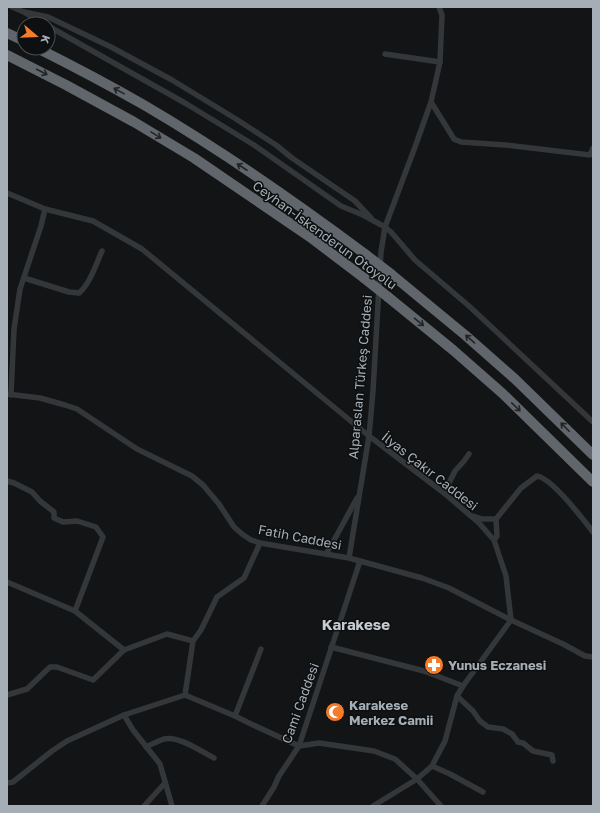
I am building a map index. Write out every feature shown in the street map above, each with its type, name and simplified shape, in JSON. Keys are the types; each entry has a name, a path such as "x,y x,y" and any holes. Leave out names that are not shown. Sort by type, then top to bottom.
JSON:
{"highway":[{"name":"Ceyhan-İskenderun Otoyolu","path":"7,55 66,84 194,158 310,237 364,278 453,350 502,393 593,482"},
{"name":"Ceyhan-İskenderun Otoyolu","path":"54,56 144,105 204,142 275,189 365,254 466,335 515,379 593,455"}],"street":[{"path":"12,7 31,16"},
{"path":"439,7 442,15"},
{"path":"442,15 445,7"},
{"path":"24,12 48,17 111,47 172,80 276,145 292,158 355,201 374,221"},
{"name":"Alparaslan Türkeş Caddesi","path":"349,558 369,436 380,252 384,227 431,102 440,62 442,15"},
{"path":"56,30 185,103 254,145 341,206 374,221 391,232 416,260 592,420"},
{"path":"385,54 440,62"},
{"path":"431,102 454,139 461,142 505,145 591,155 593,148"},
{"name":"İlyas Çakır Caddesi","path":"7,193 45,209 93,221 142,249 369,436 444,493 479,523 494,540"},
{"path":"9,394 14,329 20,289 41,226 45,209"},
{"path":"24,278 69,292 79,293 87,283 102,251"},
{"name":"Fatih Caddesi","path":"9,394 40,398 77,409 137,449 192,476 203,485 220,504 234,527 251,540 260,543 349,558 422,578 449,588 585,656 593,657"},
{"path":"444,493 455,470 469,454"},
{"path":"373,806 417,779 432,766 445,741 457,696 511,620 506,576 494,540 497,536 496,518 521,488 537,476 540,476 564,497 593,532"},
{"path":"7,481 32,492 40,502 54,512 54,518 63,522 77,521 96,527 103,536 75,611"},
{"path":"326,554 359,494"},
{"path":"468,514 482,519 496,518"},
{"path":"185,696 193,641 201,630 217,597 244,578 260,543"},
{"name":"Cami Caddesi","path":"262,806 279,776 299,746 360,561"},
{"path":"7,582 75,611 124,650"},
{"path":"7,695 27,689 50,667 57,667 94,680 124,650 167,634 193,641"},
{"path":"331,647 424,671 463,686"},
{"path":"235,716 261,649"},
{"path":"7,783 13,782 67,741 124,715 185,696 235,716 299,746 319,743 374,751 395,759 417,779 441,806"},
{"path":"457,696 480,721 488,727 503,730 512,734 518,742 523,743 533,751 552,755 553,761"},
{"path":"124,715 133,730 160,764 172,806"},
{"path":"146,747 165,738 172,739 185,743 214,758"},
{"path":"432,766 483,792"},
{"path":"144,806 165,783"}],"place":[{"name":"Yunus Eczanesi","path":"434,665"},
{"name":"Karakese Merkez Camii","path":"335,712"}],"district":[{"name":"Karakese","path":"356,624"}]}
